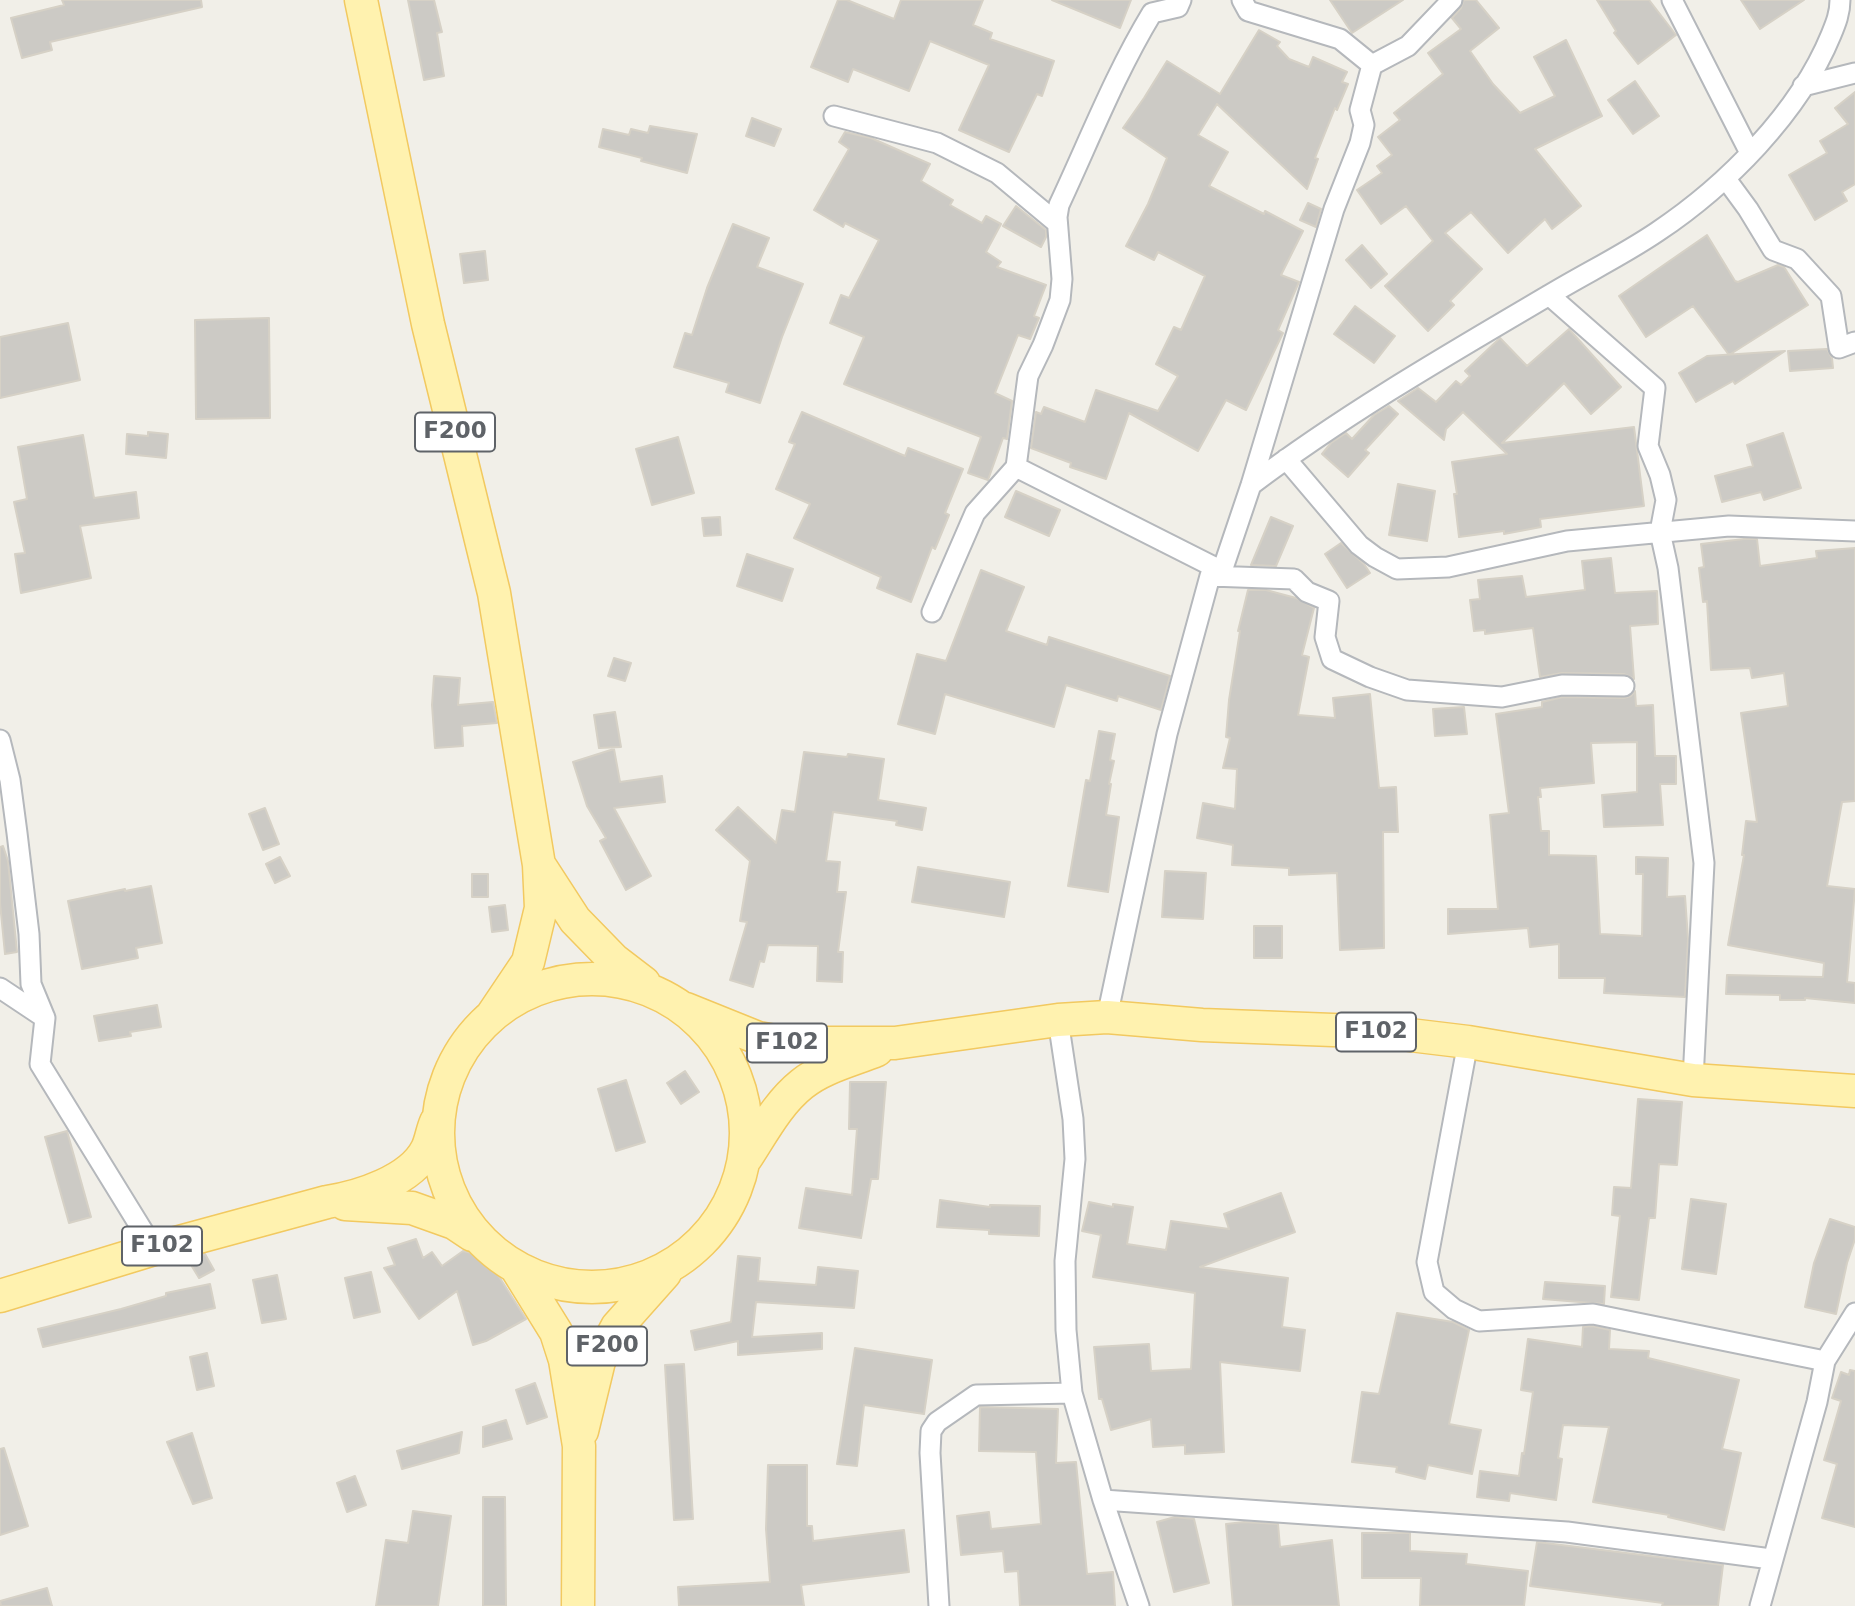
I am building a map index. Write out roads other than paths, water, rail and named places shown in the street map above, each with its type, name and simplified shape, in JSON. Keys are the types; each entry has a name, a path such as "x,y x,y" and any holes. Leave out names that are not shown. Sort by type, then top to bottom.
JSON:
{"main road":[{"name":"F200","path":"361,0 428,324 494,593 539,865 541,908 528,962 491,1017"},
{"name":"F200","path":"539,865 575,920 614,960 654,991"},
{"path":"612,979 654,991 686,1009 716,1038 736,1075 747,1116 745,1158 731,1201 706,1237 672,1266 622,1285 568,1286 517,1269 481,1241 460,1215 446,1184 438,1151 438,1117 444,1089 455,1063 471,1038 491,1017 527,993 569,980 612,979"},
{"name":"F102","path":"686,1009 758,1038 786,1043 895,1043 1058,1020 1107,1017 1202,1025 1385,1032 1468,1042 1693,1080 1855,1091"},
{"name":"F102","path":"745,1158 778,1110 804,1082 826,1070 895,1043"},
{"name":"F102","path":"0,1296 154,1249 354,1197 400,1176 418,1161 427,1150 438,1117"},
{"name":"F102","path":"327,1202 412,1208 454,1223 481,1241"},
{"name":"F200","path":"579,1446 599,1361 617,1327 672,1266"},
{"name":"F200","path":"517,1269 556,1332 565,1360 579,1446 578,1606"}],"street":[{"path":"932,612 975,513 1016,467 1028,376 1060,300 1062,279 1057,223 1059,205 1137,38 1152,13 1178,7 1181,0"},
{"path":"1242,0 1248,11 1340,39 1372,65"},
{"path":"1107,1017 1167,734 1216,574 1251,485 1334,209 1360,143 1364,125 1360,110 1372,65 1408,46 1452,0"},
{"path":"1672,0 1749,153"},
{"path":"1251,485 1305,444 1657,232 1726,178 1786,112 1821,60 1840,12 1840,0"},
{"path":"1803,86 1855,73"},
{"path":"834,116 937,143 997,173 1057,223"},
{"path":"1726,178 1773,250 1797,259 1831,296 1839,348 1855,342"},
{"path":"1549,295 1655,388 1648,446 1660,475 1666,500 1660,532 1668,568 1704,863 1693,1080"},
{"path":"1286,459 1359,545 1397,569 1448,567 1567,541 1729,526 1855,531"},
{"path":"1016,467 1216,574 1294,579 1307,592 1329,601 1325,637 1332,659 1370,677 1407,690 1502,696 1562,685 1624,686"},
{"path":"0,740 10,780 17,833 29,934 31,984 45,1018 40,1064 154,1249"},
{"path":"0,988 45,1018"},
{"path":"1058,1020 1073,1119 1075,1159 1065,1261 1066,1330 1072,1393 1103,1500 1139,1606"},
{"path":"1468,1042 1427,1262 1434,1292 1454,1309 1479,1321 1593,1314 1825,1361"},
{"path":"1760,1606 1825,1361 1855,1313"},
{"path":"939,1606 931,1431 937,1422 976,1395 1072,1393"},
{"path":"1103,1500 1567,1532 1771,1559"}]}
